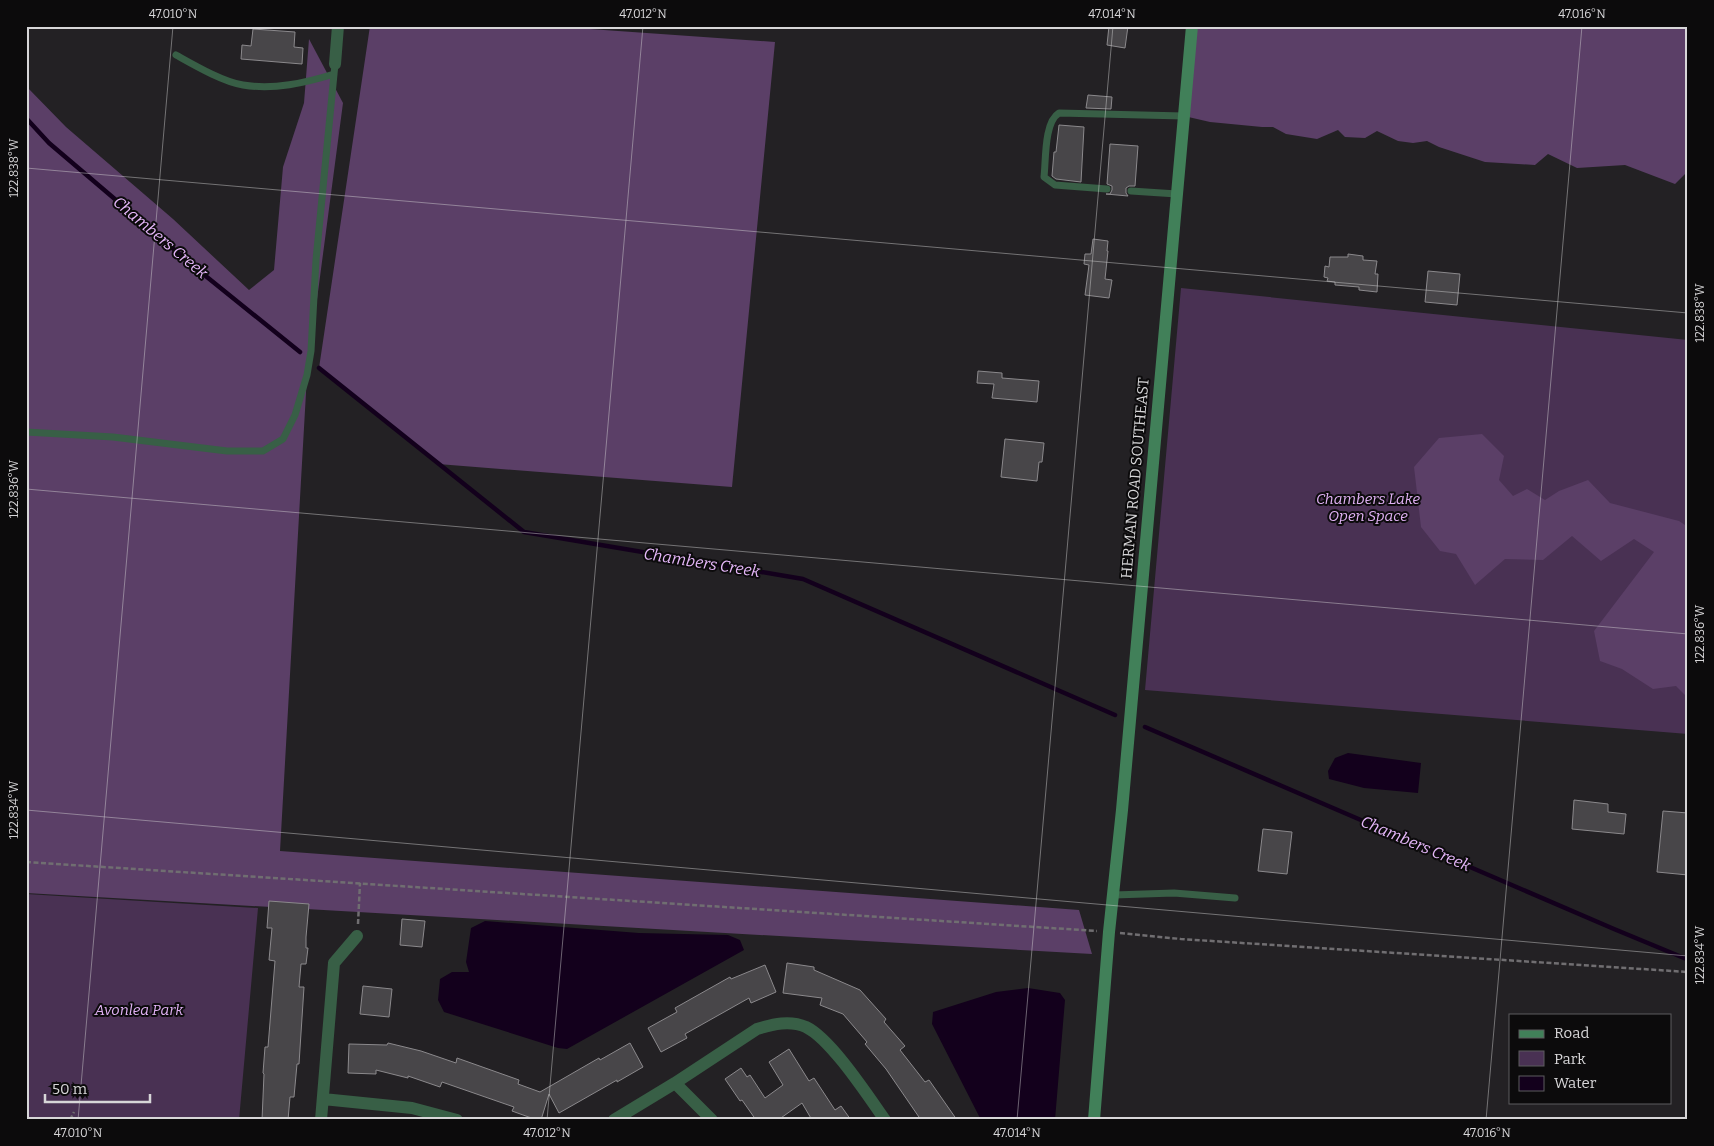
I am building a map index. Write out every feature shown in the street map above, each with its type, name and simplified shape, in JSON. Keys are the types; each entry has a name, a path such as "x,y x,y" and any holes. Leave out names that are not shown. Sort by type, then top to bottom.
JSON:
{"street":[{"path":"335,69 338,26"},
{"name":"HERMAN ROAD SOUTHEAST","path":"1094,1120 1192,26"},
{"path":"321,1120 334,962 357,936"},
{"path":"614,1120 675,1084 757,1029 785,1023 796,1024 812,1031 826,1043 885,1120"},
{"path":"675,1084 712,1120"},
{"path":"323,1099 412,1108 457,1120"}],"lane":[{"path":"26,432 113,437 227,451 263,451 283,439 295,415 307,375 311,351 316,260 335,69 288,86 242,85 176,55"},
{"path":"1108,189 1056,185 1044,177 1049,128 1054,116 1059,113 1184,116"},
{"path":"1131,190 1177,194"},
{"path":"1114,895 1174,894 1235,898"}],"path":[{"path":"26,862 1110,932 1181,939 1688,972"},
{"path":"357,936 360,883"},
{"path":"70,1120 74,1112"}],"green space":[{"name":"Chambers Lake Open Space","path":"1181,288 1688,340 1688,734 1145,690"},
{"name":"Avonlea Park","path":"26,894 258,908 239,1120 26,1120"}],"shaded area":[{"path":"370,26 547,26 775,42 732,487 438,464 319,368"},
{"path":"1191,26 1688,26 1688,171 1675,184 1625,165 1577,168 1548,154 1535,165 1485,162 1439,147 1427,141 1413,143 1398,141 1377,131 1365,138 1345,137 1338,130 1317,139 1286,134 1273,127 1210,122 1184,116"},
{"path":"309,39 343,103 307,375 280,851 1079,910 1092,954 26,893 26,86 66,127 173,219 249,290 274,270 283,167 304,103"},
{"path":"1482,434 1504,456 1499,480 1513,496 1527,489 1545,500 1559,491 1588,480 1610,503 1679,521 1688,527 1688,698 1676,686 1653,689 1622,669 1600,661 1594,631 1654,552 1634,539 1601,561 1572,536 1543,560 1505,559 1475,585 1456,554 1440,551 1421,527 1414,467 1439,438"}],"water":[{"path":"1348,753 1421,763 1418,793 1364,788 1329,779 1328,771 1335,758"},
{"path":"485,921 639,933 728,935 740,940 744,950 567,1049 558,1048 444,1012 438,1000 440,979 452,972 469,972 466,962 471,928"},
{"path":"1028,988 1060,993 1065,1000 1055,1120 981,1120 932,1024 933,1012 996,992"}],"building":[{"path":"1109,26 1128,26 1125,48 1107,45"},
{"path":"253,29 295,32 294,47 303,48 302,64 241,59 242,45 251,46"},
{"path":"1088,95 1112,97 1111,109 1086,108"},
{"path":"1059,125 1084,127 1081,182 1056,179 1052,176"},
{"path":"1110,144 1138,146 1135,186 1126,188 1128,196 1106,194 1110,194 1112,190 1112,186 1107,184"},
{"path":"1093,239 1108,241 1105,279 1112,280 1109,298 1085,295 1089,265 1084,264 1085,254 1091,254"},
{"path":"1348,254 1363,256 1363,260 1377,261 1375,274 1378,274 1377,292 1359,290 1359,287 1335,285 1335,282 1327,281 1328,278 1324,277 1325,266 1329,267 1330,257 1348,257"},
{"path":"1428,271 1460,274 1457,305 1425,302"},
{"path":"978,371 1002,373 1002,378 1039,381 1037,402 992,398 994,384 977,383"},
{"path":"1005,439 1044,443 1037,481 1001,477"},
{"path":"1574,800 1608,804 1608,812 1626,814 1624,834 1572,829"},
{"path":"1663,811 1688,813 1688,875 1657,872"},
{"path":"1263,829 1292,832 1287,874 1258,871"},
{"path":"269,901 309,904 306,937 306,948 308,948 306,964 301,964 299,987 304,987 299,1064 297,1064 294,1097 290,1097 288,1120 262,1120 265,1047 268,1047 275,961 269,960 272,928 267,928"},
{"path":"402,919 425,921 422,947 400,945"},
{"path":"787,963 814,967 814,970 860,990 886,1019 884,1022 905,1046 900,1050 925,1082 929,1080 957,1120 921,1120 886,1069 865,1044 867,1042 843,1014 820,1005 822,998 783,993"},
{"path":"765,965 776,992 751,1003 749,998 685,1034 687,1038 661,1052 648,1028 677,1012 675,1008 730,977 731,979"},
{"path":"363,986 392,989 389,1017 360,1014"},
{"path":"388,1043 421,1051 456,1063 457,1058 519,1080 518,1084 540,1092 599,1058 600,1060 630,1043 643,1067 559,1113 549,1094 541,1120 537,1120 512,1111 514,1107 442,1082 440,1087 408,1076 408,1078 376,1070 376,1074 348,1073 349,1044 387,1045"},
{"path":"789,1049 809,1081 814,1078 835,1110 841,1106 851,1120 812,1120 802,1103 778,1120 756,1120 725,1079 741,1068 747,1077 750,1075 765,1098 783,1085 769,1062"}],"waterway":[{"name":"Chambers Creek","path":"26,118 49,143 197,269 300,352"},
{"name":"Chambers Creek","path":"319,368 524,532 803,579 1115,715"},
{"name":"Chambers Creek","path":"1145,727 1688,959"}]}
